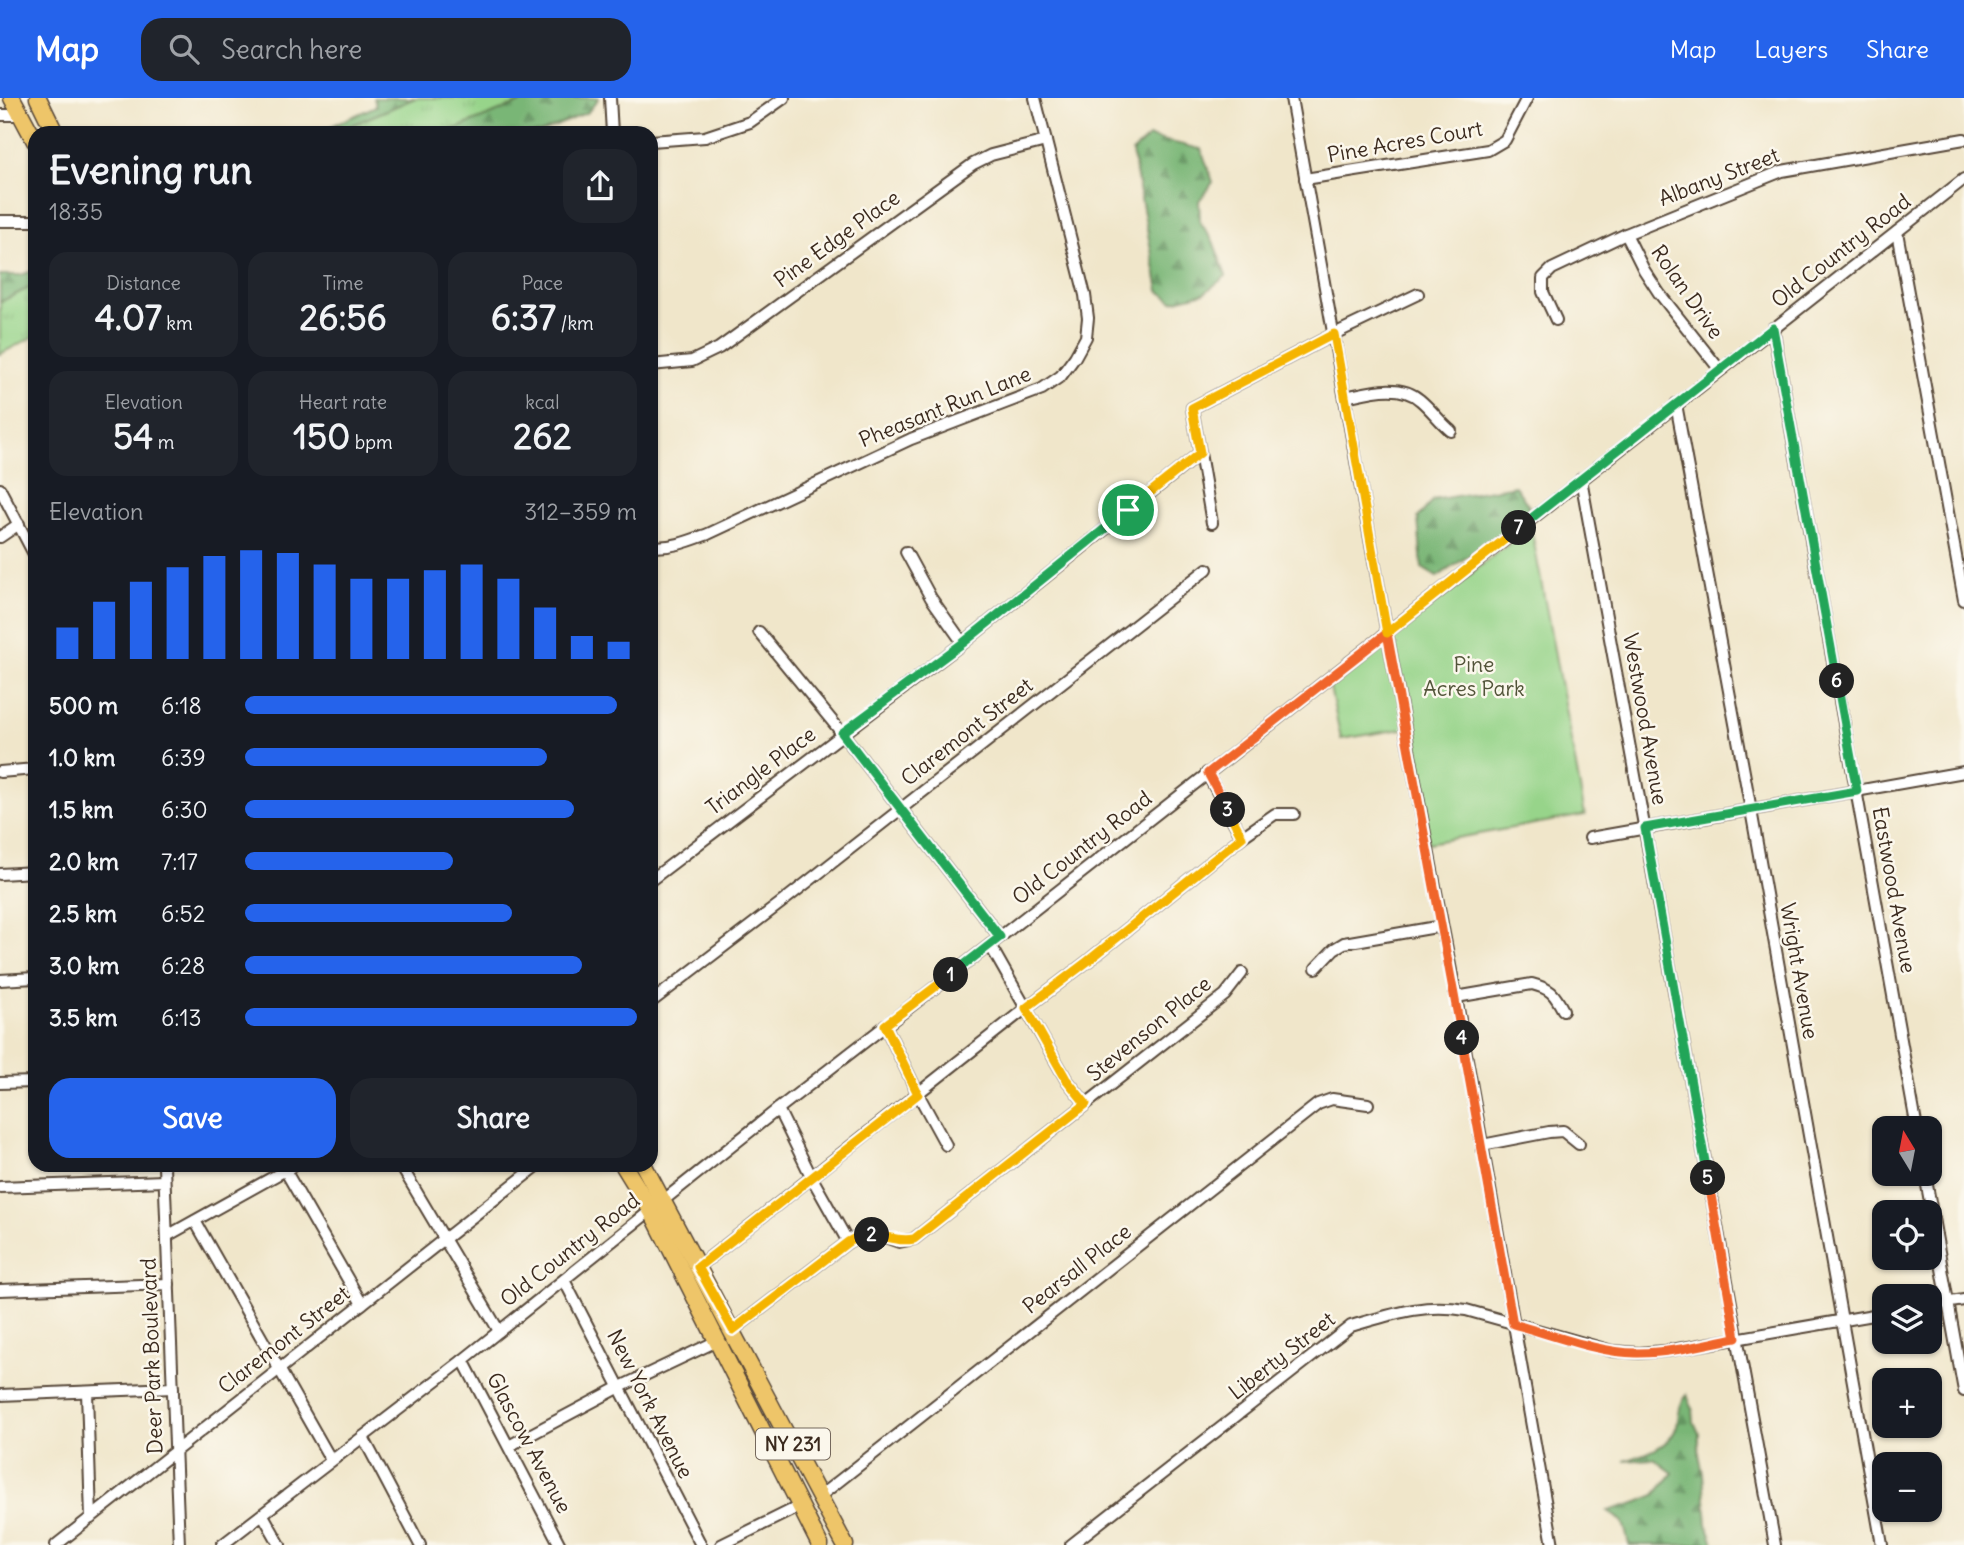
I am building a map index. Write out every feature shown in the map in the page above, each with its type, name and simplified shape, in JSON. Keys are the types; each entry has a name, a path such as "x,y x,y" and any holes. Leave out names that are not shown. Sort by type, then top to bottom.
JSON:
{"main road":[{"path":"12,98 28,129"},
{"path":"37,98 51,126"},
{"name":"NY 231","path":"629,1172 657,1205 698,1267 845,1545"},
{"name":"NY 231","path":"646,1172 657,1205 717,1341 820,1545"}],"street":[{"path":"610,98 612,126"},
{"path":"658,140 705,137 750,122 784,98"},
{"name":"Pheasant Run Lane","path":"658,547 681,544 708,534 911,439 1042,389 1061,376 1086,337 1088,318 1085,295 1035,98"},
{"path":"1291,98 1553,1545"},
{"name":"Pine Acres Court","path":"1306,179 1488,150 1505,140 1527,98"},
{"path":"0,115 20,115"},
{"name":"Albany Street","path":"1556,320 1544,292 1542,278 1552,269 1626,234 1782,171 1964,139"},
{"name":"Pine Edge Place","path":"658,364 692,361 719,348 973,164 991,155 1046,141"},
{"name":"Old Country Road","path":"222,1545 463,1360 778,1109 1964,179"},
{"path":"0,221 28,221"},
{"path":"1897,232 1964,600"},
{"name":"Rolan Drive","path":"1626,234 1659,293 1720,370"},
{"path":"1212,523 1192,408 1334,334 1418,294"},
{"name":"Eastwood Avenue","path":"1773,328 1915,1116"},
{"path":"1345,397 1394,390 1409,392 1421,400 1451,432"},
{"name":"Wright Avenue","path":"1676,404 1882,1545"},
{"name":"Triangle Place","path":"658,875 963,643 1200,453"},
{"name":"Westwood Avenue","path":"1581,478 1775,1545"},
{"path":"0,489 28,542"},
{"path":"0,537 19,524"},
{"path":"906,552 931,598 963,643"},
{"name":"Claremont Street","path":"658,997 1206,569"},
{"path":"759,632 842,733 1000,937"},
{"path":"0,772 28,770"},
{"path":"1590,838 1964,772"},
{"path":"1208,773 1242,837"},
{"path":"698,1267 1242,837 1275,814 1294,814"},
{"path":"0,874 28,872"},
{"path":"1316,968 1334,949 1344,943 1442,926"},
{"path":"990,945 1066,1079 1086,1104"},
{"name":"Stevenson Place","path":"733,1330 848,1242 863,1234 882,1236 899,1242 914,1239 1225,995 1242,973"},
{"path":"0,980 28,978"},
{"path":"1456,998 1532,984 1554,993 1563,1010"},
{"path":"885,1025 946,1145"},
{"path":"0,1083 28,1082"},
{"name":"Pearsall Place","path":"820,1496 1318,1104 1332,1100 1368,1104"},
{"path":"778,1109 848,1242"},
{"path":"1482,1145 1563,1131 1579,1144"},
{"name":"Deer Park Boulevard","path":"164,1172 179,1545"},
{"path":"167,1236 282,1172"},
{"path":"291,1172 362,1304"},
{"path":"405,1172 499,1331"},
{"name":"Claremont Street","path":"55,1545 444,1239 522,1172"},
{"path":"0,1186 164,1181"},
{"path":"1927,1186 1964,1391"},
{"path":"195,1221 331,1460"},
{"name":"New York Avenue","path":"564,1280 701,1545"},
{"path":"0,1290 170,1284"},
{"path":"1942,1303 1964,1300"},
{"name":"Liberty Street","path":"1070,1545 1351,1326 1394,1313 1424,1307 1466,1310 1612,1351 1639,1353 1666,1351 1872,1315"},
{"path":"509,1446 620,1387 717,1341"},
{"name":"Glascow Avenue","path":"463,1360 560,1545"},
{"path":"0,1395 173,1388"},
{"path":"87,1392 91,1518"},
{"path":"363,1437 420,1545"},
{"path":"721,1545 800,1506"},
{"path":"263,1515 280,1545"}],"green space":[{"path":"374,98 415,98 349,126 332,126 376,106"},
{"path":"415,98 532,98 462,126 349,126"},
{"path":"532,98 599,98 588,112 556,126 462,126"},
{"path":"1149,137 1201,149 1213,182 1199,201 1200,222 1213,241 1226,276 1204,293 1173,301 1159,291 1132,152"},
{"path":"28,272 28,288 0,302 0,275"},
{"path":"28,288 28,340 0,354 0,302"},
{"path":"1515,486 1530,508 1517,523 1437,577 1422,568 1418,518 1433,500"},
{"name":"Pine Acres Park","path":"1531,527 1585,815 1428,843 1408,728 1341,739 1329,683"},
{"path":"1687,1394 1699,1433 1707,1524 1715,1545 1629,1545 1624,1525 1608,1511 1655,1495 1673,1473 1654,1459 1624,1461 1656,1449 1669,1439 1674,1433 1681,1405"}],"route":[{"path":"1128,510 963,643 842,733 1000,937 885,1025 918,1094 698,1267 733,1330 848,1242 863,1234 882,1236 899,1242 914,1239 1086,1104 1066,1079 1026,1008 1242,837 1208,773 1387,633 1456,998 1513,1324 1612,1351 1639,1353 1666,1351 1736,1338 1645,828 1857,791 1773,328 1387,633 1334,334 1192,408 1200,453 1128,510"}]}
